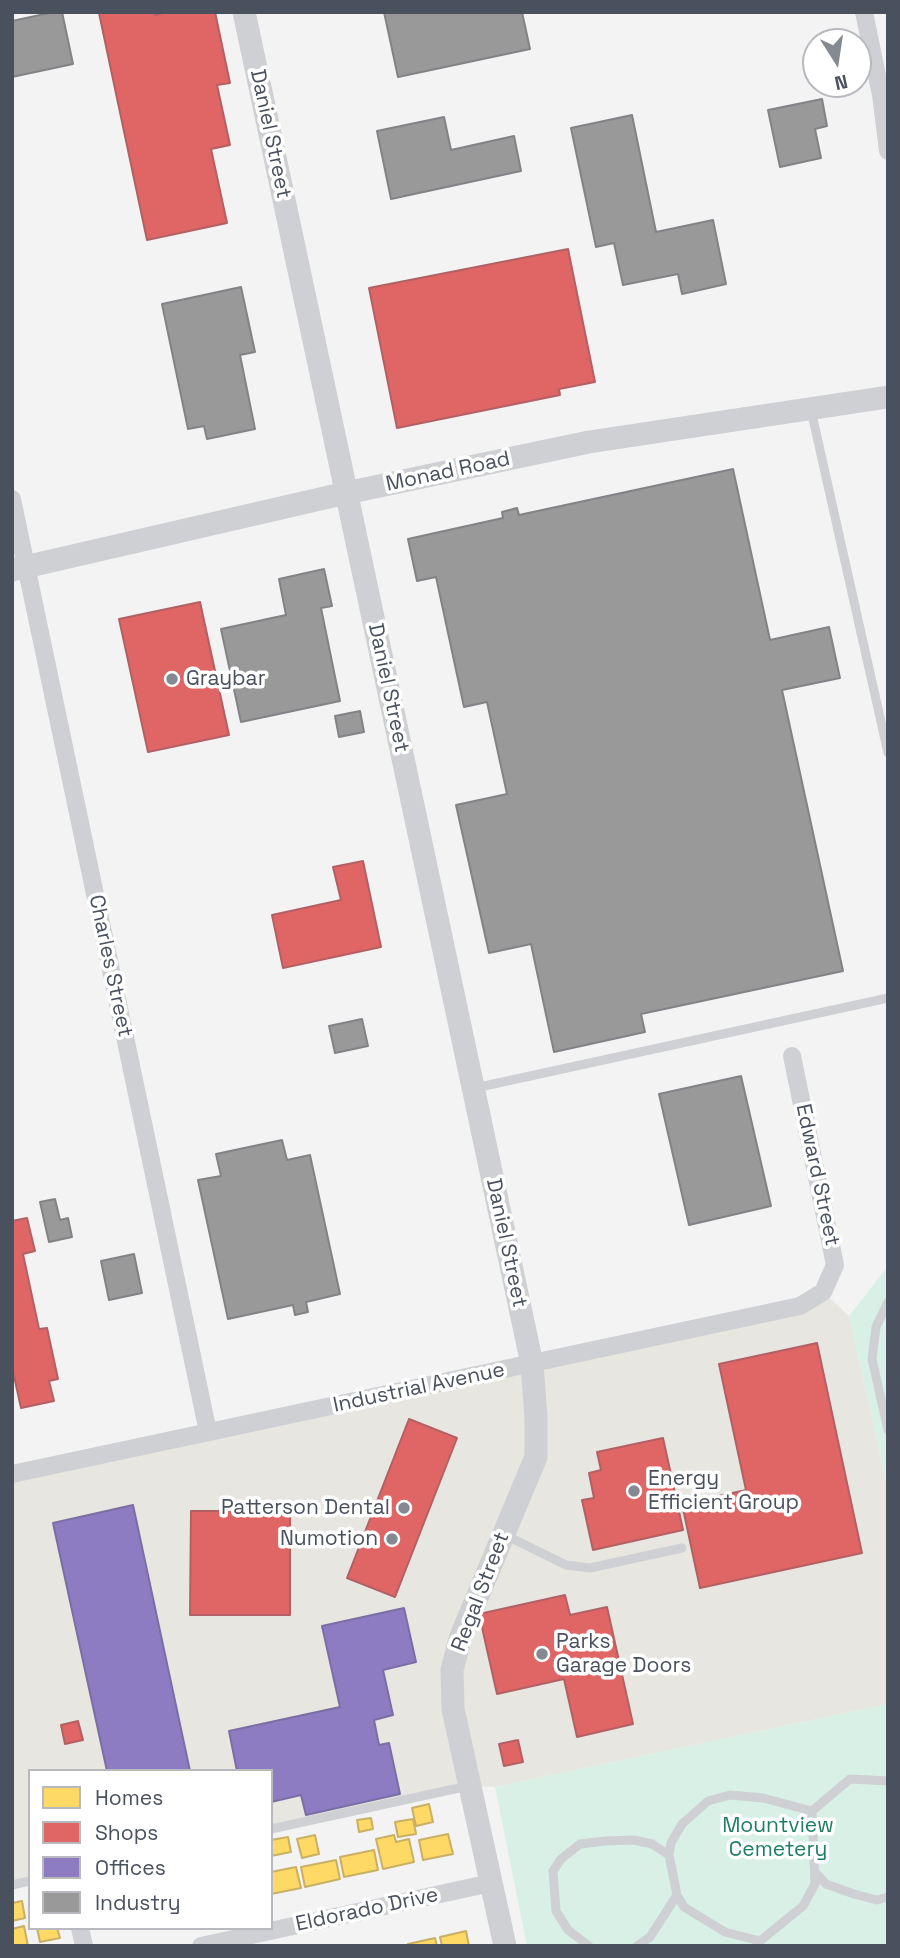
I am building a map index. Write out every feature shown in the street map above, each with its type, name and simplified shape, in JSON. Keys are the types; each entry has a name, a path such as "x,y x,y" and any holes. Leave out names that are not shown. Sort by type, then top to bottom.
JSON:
{"street":[{"name":"Daniel Street","path":"244,12 532,1364"},
{"path":"864,12 881,95 888,151"},
{"name":"Monad Road","path":"19,568 346,493 589,442 888,397"},
{"name":"Charles Street","path":"12,499 19,568 208,1432"},
{"name":"Edward Street","path":"792,1056 835,1265 822,1292"},
{"name":"Industrial Avenue","path":"12,1474 800,1306 822,1292"},
{"name":"Regal Street","path":"505,1946 453,1709 452,1670 461,1636 536,1457 532,1364"},
{"name":"Eldorado Drive","path":"201,1946 491,1883"}],"lane":[{"path":"811,408 885,727 888,752"},
{"path":"473,1088 888,998"},
{"path":"888,1303 876,1327 872,1359 888,1430"},
{"path":"503,1535 566,1565 590,1567 682,1548"},
{"path":"812,1811 849,1779 888,1781"},
{"path":"273,1829 470,1786"},
{"path":"730,1795 763,1798 812,1811 816,1884 803,1906 761,1944 725,1932 684,1907 677,1895 669,1854 671,1843 682,1824 708,1801 730,1795"},
{"path":"589,1946 568,1930 556,1911 553,1871 561,1859 580,1844 605,1841 634,1840 652,1844 669,1854"},
{"path":"815,1872 825,1884 854,1894 877,1900 888,1897"},
{"path":"637,1946 650,1937 677,1895"}],"shaded area":[{"path":"823,1292 849,1316 888,1490 888,1704 495,1787 470,1786 273,1829 273,1769 28,1769 28,1881 12,1885 12,1474"}],"green space":[{"path":"888,1266 888,1490 849,1316"},
{"name":"Mountview Cemetery","path":"888,1704 888,1946 527,1946 495,1787"}],"building: Homes":[{"path":"429,1804 433,1822 416,1826 412,1808"},
{"path":"371,1818 373,1829 359,1832 357,1820"},
{"path":"413,1819 416,1834 398,1837 395,1822"},
{"path":"448,1834 453,1854 423,1860 419,1840"},
{"path":"315,1835 319,1854 302,1858 297,1839"},
{"path":"394,1835 396,1842 409,1839 414,1862 383,1869 376,1839"},
{"path":"288,1837 291,1852 273,1856 273,1840"},
{"path":"374,1850 378,1870 344,1877 340,1857"},
{"path":"336,1860 340,1879 305,1887 301,1867"},
{"path":"296,1867 301,1888 273,1894 273,1872"},
{"path":"22,1901 25,1918 12,1921 12,1903"},
{"path":"24,1926 28,1946 12,1946 12,1929"},
{"path":"37,1930 58,1930 60,1938 40,1942"},
{"path":"466,1931 469,1946 442,1946 440,1937"},
{"path":"435,1938 437,1946 408,1944"}],"building: Shops":[{"path":"155,12 155,15 166,12 215,12 230,83 217,85 230,145 211,149 227,223 147,240 99,13"},
{"path":"568,249 595,382 559,389 560,395 397,428 369,288"},
{"path":"200,602 229,735 148,752 119,619"},
{"path":"363,861 381,947 283,968 272,915 341,900 333,867"},
{"path":"27,1218 35,1251 23,1254 39,1329 47,1328 58,1379 49,1381 54,1401 21,1408 12,1367 12,1221"},
{"path":"817,1343 862,1553 700,1588 682,1504 746,1490 719,1364"},
{"path":"409,1419 457,1438 395,1597 347,1578"},
{"path":"663,1438 683,1530 593,1550 582,1500 594,1498 589,1473 601,1470 597,1452"},
{"path":"191,1511 290,1511 290,1615 190,1615"},
{"path":"565,1595 570,1615 607,1607 633,1724 577,1737 564,1679 497,1694 479,1614"},
{"path":"78,1721 83,1740 65,1744 61,1725"},
{"path":"518,1740 523,1762 504,1766 499,1744"}],"building: Offices":[{"path":"133,1505 190,1769 107,1769 53,1523"},
{"path":"404,1608 416,1662 383,1670 393,1715 374,1720 379,1745 389,1743 400,1794 306,1815 301,1795 273,1802 273,1769 237,1769 229,1731 340,1707 322,1626"}],"building: Industry":[{"path":"62,12 73,64 12,77 12,21"},
{"path":"384,12 522,12 530,49 398,77"},
{"path":"822,99 827,126 815,129 821,158 780,167 768,110"},
{"path":"632,115 656,232 713,220 726,284 682,294 678,274 623,285 614,243 596,247 571,128"},
{"path":"444,117 451,150 514,136 521,171 391,199 377,131"},
{"path":"241,287 255,352 240,355 255,429 207,439 204,426 188,429 162,304"},
{"path":"733,469 770,640 829,627 840,678 782,690 843,971 641,1014 645,1032 554,1052 531,944 489,953 456,805 507,794 487,702 464,707 436,577 417,581 408,539 503,518 502,512 517,508 519,515"},
{"path":"324,569 332,606 321,608 340,701 241,722 221,629 286,615 279,579"},
{"path":"360,711 364,732 339,737 335,716"},
{"path":"362,1019 368,1046 335,1053 329,1026"},
{"path":"741,1076 771,1206 689,1225 659,1094"},
{"path":"282,1140 287,1160 310,1155 340,1294 306,1302 308,1312 295,1315 293,1305 228,1319 198,1180 221,1176 216,1154"},
{"path":"55,1199 60,1220 68,1218 72,1237 49,1242 40,1202"},
{"path":"134,1254 142,1293 109,1300 101,1261"}],"place":[{"name":"Graybar","path":"172,679"},
{"name":"Energy Efficient Group","path":"634,1491"},
{"name":"Patterson Dental","path":"404,1508"},
{"name":"Numotion","path":"392,1539"},
{"name":"Parks Garage Doors","path":"542,1654"}]}
